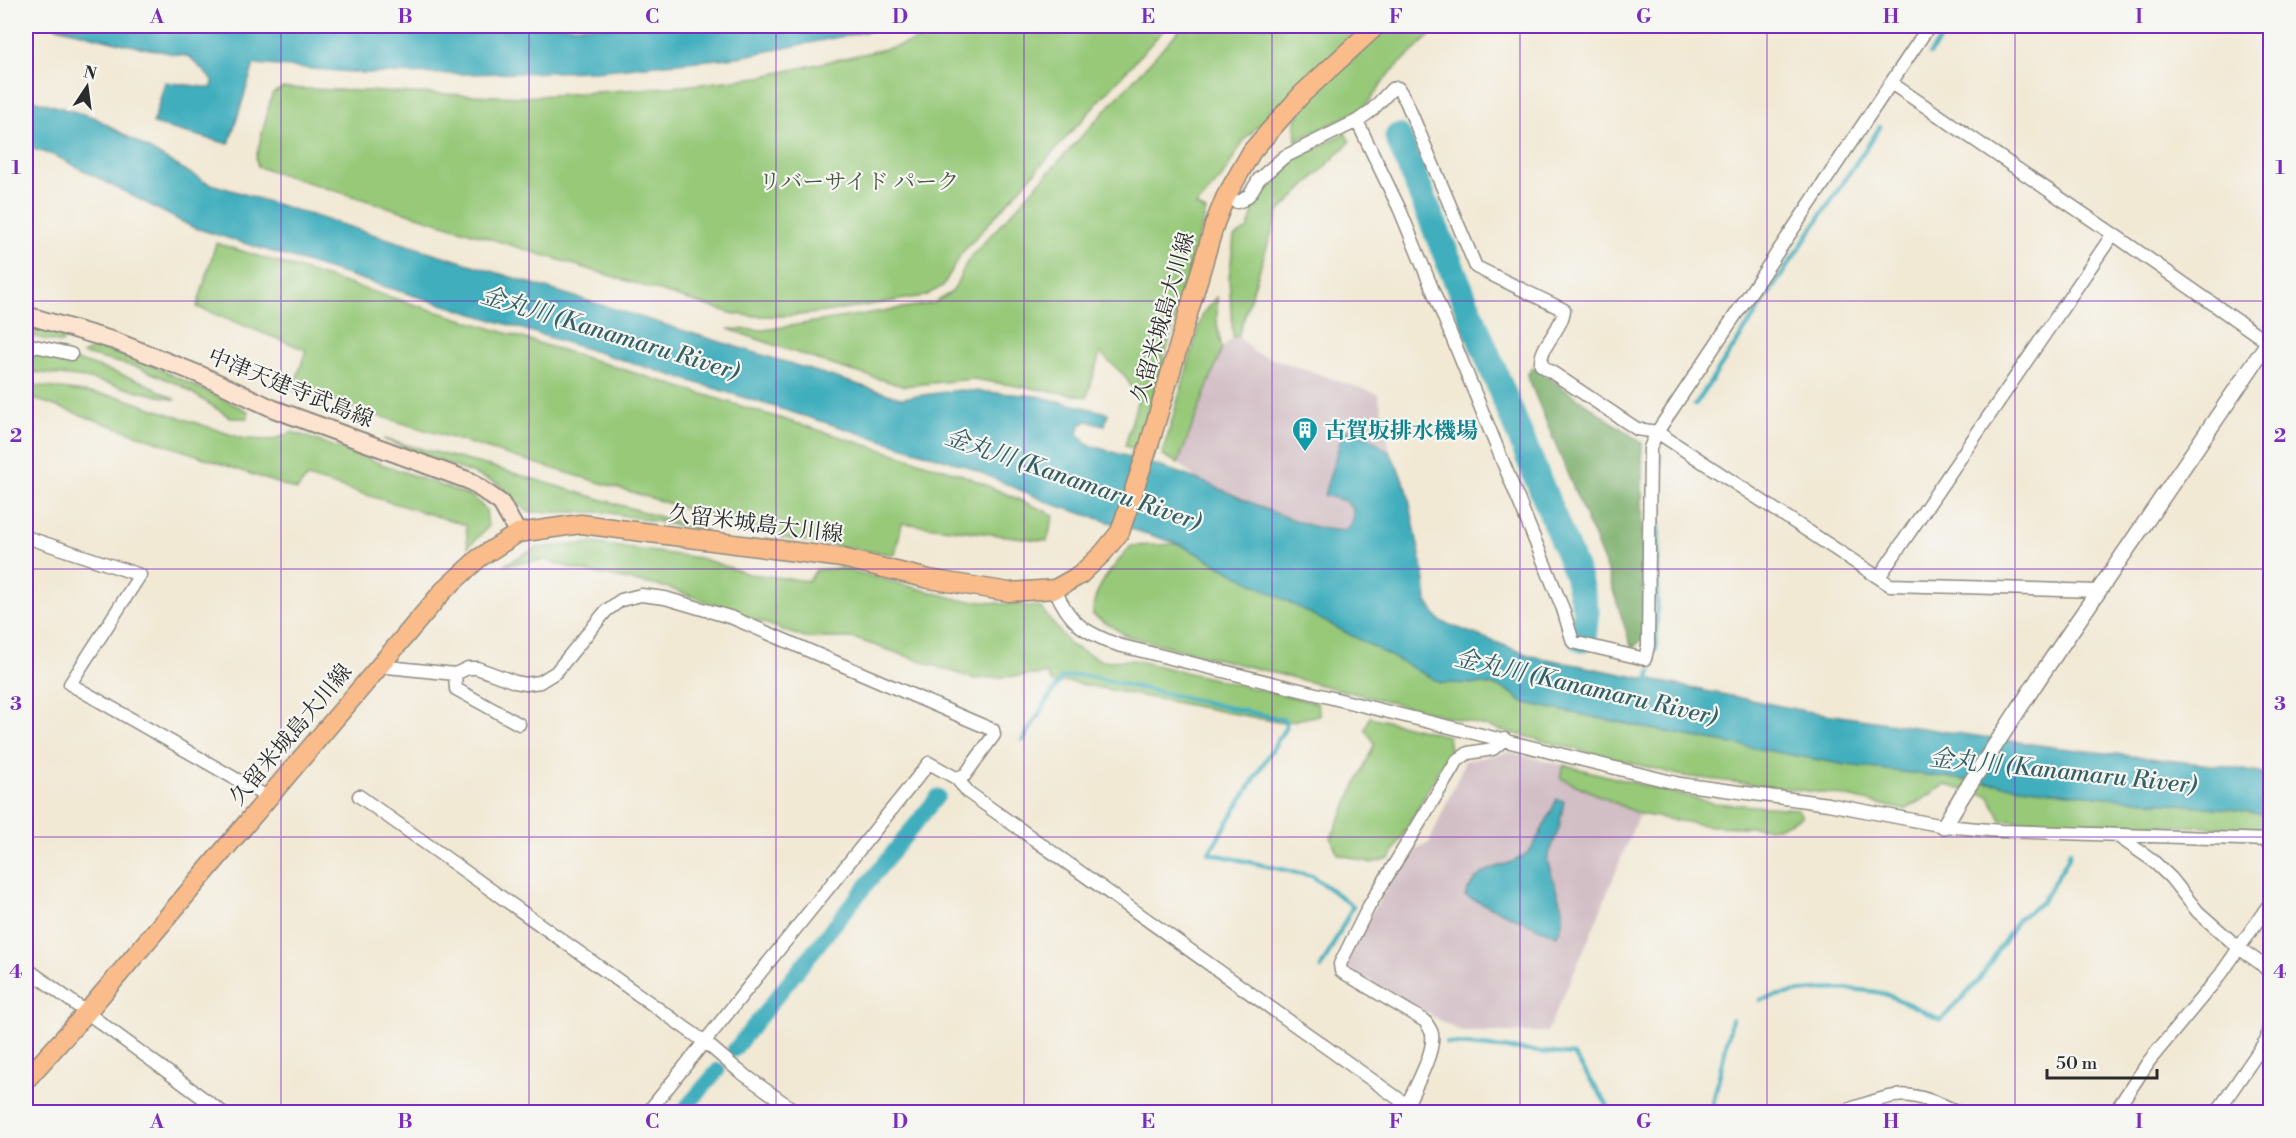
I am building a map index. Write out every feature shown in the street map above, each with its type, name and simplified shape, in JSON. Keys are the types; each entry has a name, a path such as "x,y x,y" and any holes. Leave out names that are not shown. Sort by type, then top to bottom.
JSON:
{"main road":[{"name":"久留米城島大川線","path":"26,1080 87,1012 443,591 479,558 518,533 581,524 842,558 929,579 1009,592 1055,589 1080,575 1120,532 1150,442 1215,223 1225,198 1252,151 1302,94 1376,26"},
{"name":"中津天建寺武島線","path":"26,315 115,341 201,375 274,409 470,481 501,503 518,533"}],"street":[{"path":"1357,121 1400,210 1563,609 1573,642 1645,659 1648,646 1650,448 1657,432 1929,26"},
{"path":"1891,83 2270,342 2041,675 1944,826"},
{"path":"1225,198 1237,202 1243,200 1250,194 1259,179 1284,157 1357,121 1371,111 1392,89 1398,88 1406,101 1476,267 1564,310 1563,319 1540,357 1542,365 1637,429 1657,432 1890,585 2099,591"},
{"path":"1879,577 2113,234"},
{"path":"26,344 70,354"},
{"path":"26,537 140,575 70,684 269,798"},
{"path":"1055,589 1062,607 1076,623 1092,635 1118,645 1680,784 1828,804 1944,826 2120,837 2271,840"},
{"path":"378,666 455,674 468,668 477,668 515,682 526,684 540,682 556,672 606,611 621,600 641,595 665,598 733,618 993,730 994,735 965,775 956,778"},
{"path":"455,674 456,689 519,724"},
{"path":"648,1113 929,763 956,778 969,793 1409,1110 1427,1060 1432,1042 1431,1031 1425,1021 1341,971 1340,964 1369,906 1457,761 1467,753 1493,749 1506,740"},
{"path":"359,796 705,1042 739,1071 796,1113"},
{"path":"2120,837 2151,859 2198,912 2260,963 2271,977"},
{"path":"2115,1113 2149,1061 2221,974 2271,903"},
{"path":"26,968 222,1113"},
{"path":"2217,1113 2269,1039 2271,1020"},
{"path":"1841,1113 1892,1095 1906,1094 1934,1101 1958,1113"}],"shaded area":[{"path":"1238,336 1255,353 1378,394 1391,454 1369,437 1344,429 1324,495 1345,501 1353,509 1353,520 1348,529 1337,532 1281,515 1197,479 1178,463 1222,349 1233,337"},
{"path":"1509,752 1564,765 1562,778 1639,814 1590,936 1547,1032 1461,1032 1344,966 1374,909 1410,853 1429,843 1465,761"}],"green space":[{"name":"リバーサイド パーク","path":"967,26 1167,26 961,254 943,286 925,296 801,315 753,316 731,313 258,167 256,158 272,94 282,88 524,97 684,86 759,77 894,47"},
{"path":"1183,26 1361,26 1244,140 1222,177 1196,206 1206,211 1138,450 1125,446 1138,399 1125,376 1100,353 1087,397 973,379 903,386 835,366 728,329 764,330 934,303 953,291 968,260"},
{"path":"1389,26 1440,26 1389,74 1364,108 1296,141 1295,121 1308,100"},
{"path":"1345,133 1350,142 1278,213 1238,336 1233,337 1229,278 1234,237 1248,229 1258,195 1286,164"},
{"path":"216,243 963,475 1054,515 1047,541 902,523 895,555 783,538 293,390 306,350 197,307"},
{"path":"1217,296 1217,324 1222,349 1178,463 1162,455 1203,313"},
{"path":"26,324 64,336 62,343 26,335"},
{"path":"95,347 138,359 248,411 248,418 231,418 180,385 140,368 83,354"},
{"path":"26,349 82,362 141,381 176,400 85,378 26,371"},
{"path":"1533,367 1642,443 1643,638 1632,649 1604,562 1527,375"},
{"path":"26,384 119,397 244,439 273,440 293,432 473,497 486,510 488,527 468,547 466,525 307,477 297,490 26,396"},
{"path":"383,439 493,467 707,531 604,512 528,512 497,483"},
{"path":"591,543 700,558 749,574 809,581 816,570 841,568 961,600 1040,607 1070,645 1102,661 1133,660 1317,703 1320,715 1283,723 1069,682 1052,683 1047,674 974,679 853,638 805,638 669,588 574,569 546,560 504,565 536,548"},
{"path":"1179,544 1441,683 1496,686 1505,689 1521,702 1656,730 1847,765 2069,793 2238,810 2270,816 2270,829 2001,820 1989,796 1945,785 1905,810 1834,794 1683,776 1127,636 1093,615 1100,586 1131,546"},
{"path":"1370,717 1448,736 1450,750 1390,858 1372,863 1338,854 1331,838 1375,743 1365,730"},
{"path":"1564,765 1713,803 1798,809 1802,817 1778,828 1709,826 1639,814 1561,778"}],"water":[{"path":"53,26 894,26 739,57 595,71 465,74 362,73 254,64 229,144 153,124 165,82 212,88 213,81 190,57 124,44"},
{"name":"金丸川 (Kanamaru River)","path":"26,98 94,117 205,182 901,398 960,390 1037,396 1108,413 1105,425 1087,421 1080,425 1078,434 1086,444 1182,474 1273,512 1316,527 1334,530 1348,529 1353,520 1353,509 1345,501 1324,495 1344,429 1369,437 1391,454 1407,489 1427,602 1440,621 1532,656 1805,711 2053,747 2228,767 2270,775 2270,816 2238,810 2069,793 1847,765 1656,730 1521,702 1505,689 1496,686 1441,683 1179,544 1052,504 966,466 192,227 56,156 26,147"},
{"path":"1557,799 1564,801 1559,828 1547,860 1563,911 1563,921 1557,936 1465,896 1478,876 1510,863 1531,849"}],"waterway":[{"path":"1930,54 1949,26"},
{"path":"1695,405 1880,127"},
{"path":"1398,137 1577,575 1586,611 1583,639"},
{"path":"1656,650 1660,457"},
{"name":"金丸川 (Kanamaru River)","path":"1647,683 1651,671"},
{"path":"1023,740 1061,678 1082,675 1285,720 1286,727 1209,853 1312,876 1353,906 1321,968"},
{"path":"734,1050 938,796"},
{"path":"1760,1000 1818,990 1863,990 1891,997 1941,1020 1979,980 2019,918 2041,903 2068,859 2070,851"},
{"path":"1711,1112 1732,1019"},
{"path":"1446,1043 1574,1055 1612,1112"},
{"path":"682,1112 718,1070"}],"place":[{"name":"古賀坂排水機場","path":"1305,453"}]}
